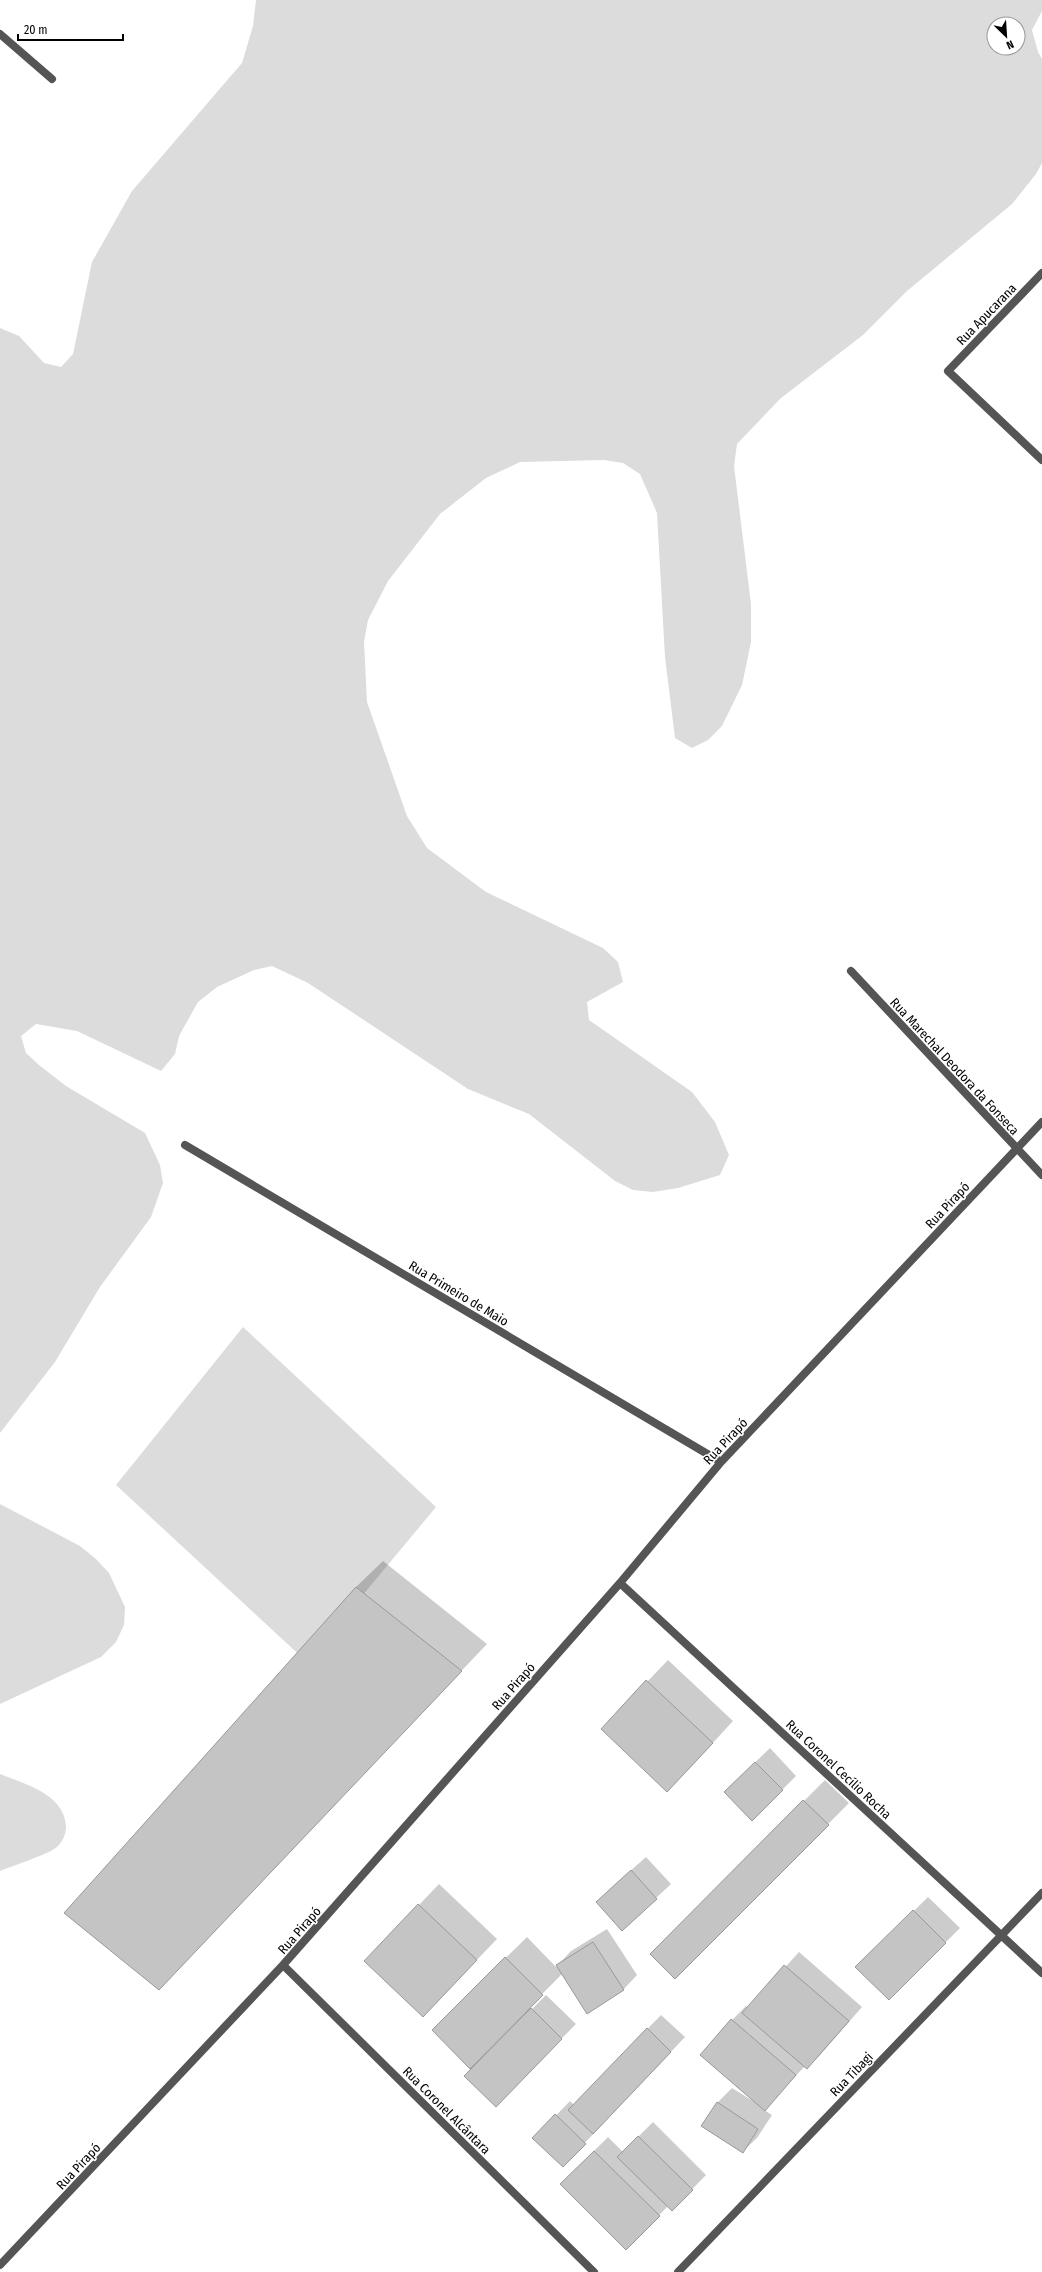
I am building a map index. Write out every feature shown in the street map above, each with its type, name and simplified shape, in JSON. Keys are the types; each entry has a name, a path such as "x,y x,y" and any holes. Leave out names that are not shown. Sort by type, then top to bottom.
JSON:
{"street":[{"path":"0,34 52,79"},
{"name":"Rua Apucarana","path":"1042,273 948,371 1042,460"},
{"name":"Rua Marechal Deodora da Fonseca","path":"851,971 1016,1150 1042,1175"},
{"name":"Rua Pirapó","path":"0,2265 284,1966 620,1582 721,1462 1042,1122"},
{"name":"Rua Primeiro de Maio","path":"185,1145 721,1462"},
{"name":"Rua Coronel Cecílio Rocha","path":"620,1582 1042,1973"},
{"name":"Rua Tibagi","path":"678,2272 1042,1893"},
{"name":"Rua Coronel Alcântara","path":"284,1966 594,2272"}],"shaded area":[{"path":"256,0 1042,0 1042,11 1032,30 1038,52 1042,59 1042,163 1036,174 1012,204 907,291 863,335 781,398 737,444 734,466 751,604 751,642 742,685 722,726 708,740 692,748 675,738 665,657 657,513 640,474 623,463 604,460 520,462 486,478 440,514 388,581 368,620 364,642 367,702 407,816 427,848 486,892 603,948 618,962 623,982 587,1002 589,1020 692,1092 715,1122 729,1155 720,1175 678,1188 653,1192 633,1190 615,1181 529,1114 468,1089 308,983 272,966 254,970 217,987 198,1002 179,1036 175,1054 161,1071 77,1031 36,1024 21,1036 26,1053 66,1086 145,1133 160,1165 163,1183 151,1217 100,1287 55,1362 0,1433 0,328 19,336 44,363 61,367 73,354 92,262 132,191 242,63 253,26"},
{"path":"243,1327 436,1507 307,1662 116,1485"},
{"path":"0,1504 80,1546 96,1559 109,1573 125,1607 124,1625 116,1642 101,1657 0,1704"},
{"path":"0,1774 31,1786 51,1798 64,1815 66,1826 64,1837 53,1850 0,1871"}],"building":[{"path":"356,1587 462,1671 159,1990 64,1913"},
{"path":"646,1680 713,1743 667,1792 601,1729"},
{"path":"755,1762 783,1790 752,1821 724,1792"},
{"path":"803,1800 829,1825 675,1979 650,1954"},
{"path":"631,1870 657,1899 622,1931 596,1902"},
{"path":"418,1904 477,1960 423,2017 364,1961"},
{"path":"913,1910 946,1943 889,2000 855,1967"},
{"path":"593,1942 624,1990 587,2014 556,1965"},
{"path":"505,1957 543,1995 470,2069 432,2030"},
{"path":"784,1965 849,2021 807,2069 742,2013"},
{"path":"531,2008 562,2039 496,2107 464,2076"},
{"path":"731,2019 796,2075 765,2111 700,2055"},
{"path":"647,2028 671,2052 593,2134 568,2110"},
{"path":"717,2102 758,2129 743,2153 701,2126"},
{"path":"555,2114 586,2144 563,2167 532,2138"},
{"path":"638,2136 693,2190 672,2211 617,2157"},
{"path":"594,2151 660,2216 626,2250 560,2184"}]}
